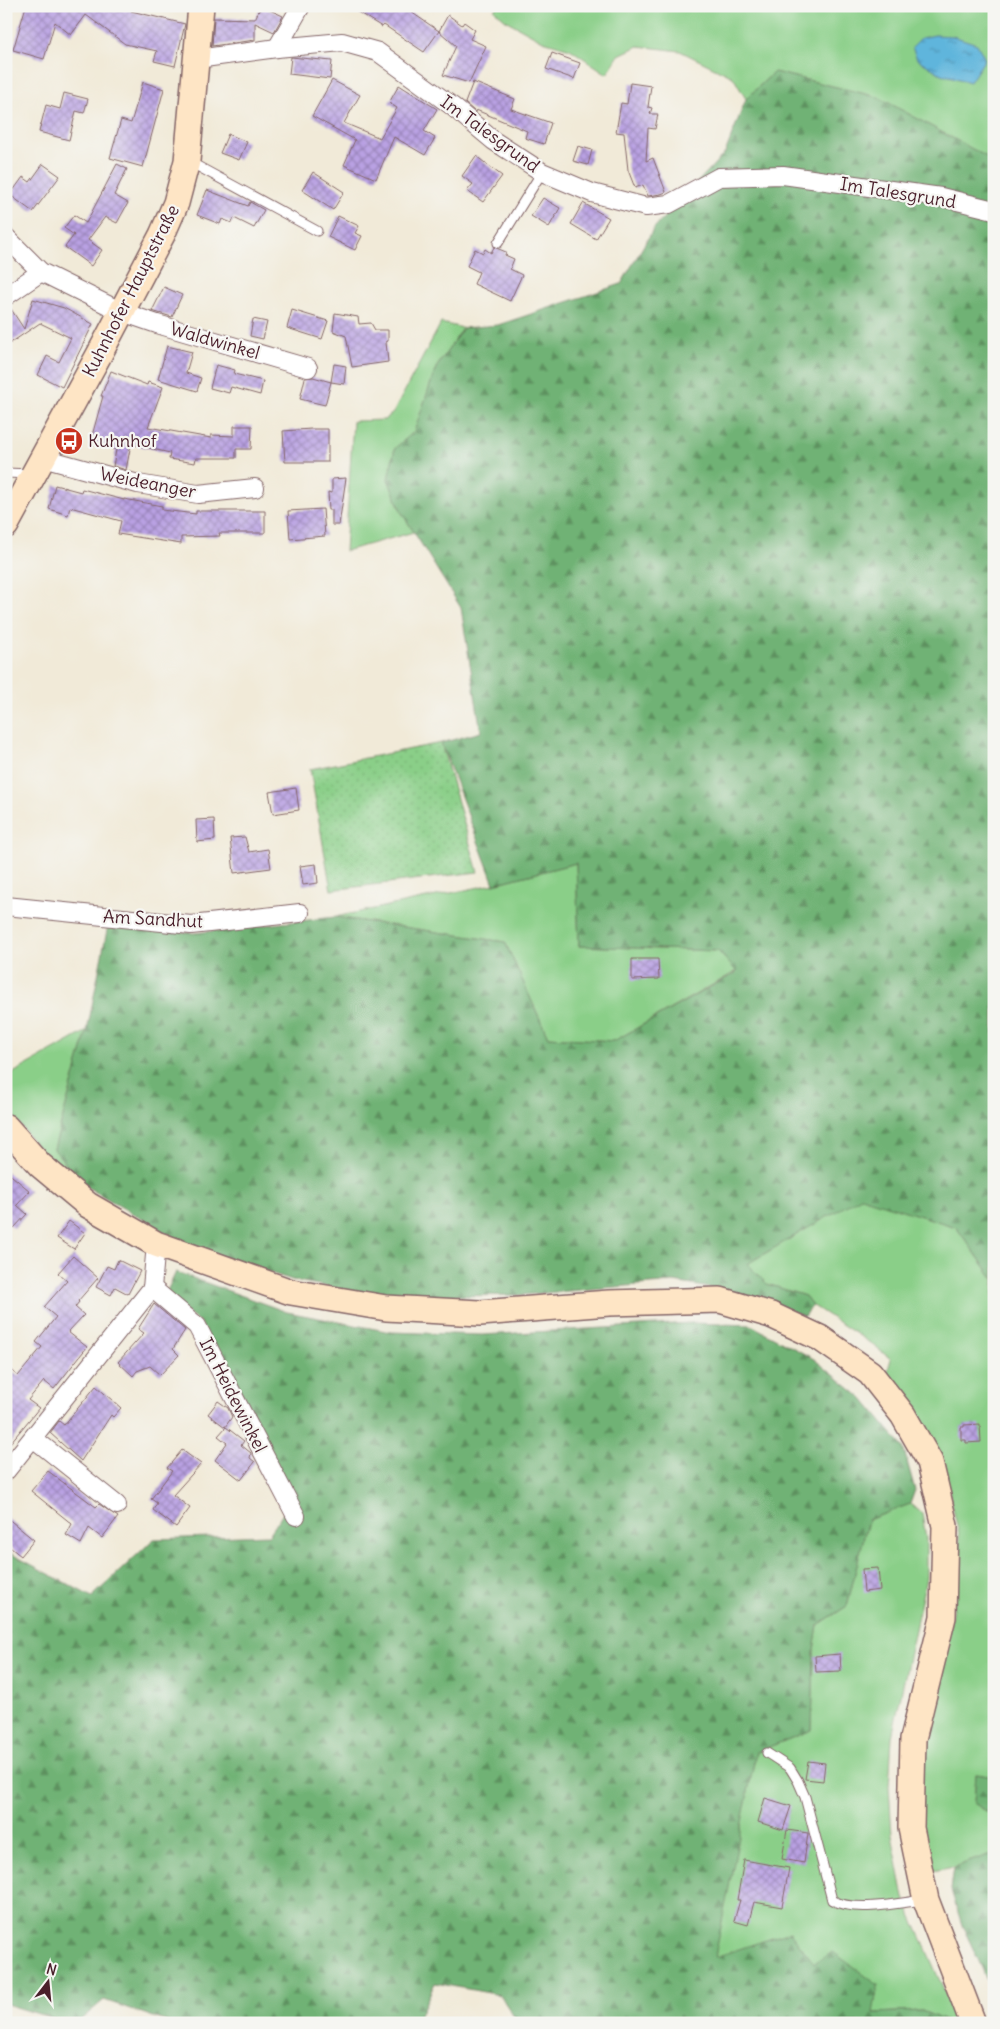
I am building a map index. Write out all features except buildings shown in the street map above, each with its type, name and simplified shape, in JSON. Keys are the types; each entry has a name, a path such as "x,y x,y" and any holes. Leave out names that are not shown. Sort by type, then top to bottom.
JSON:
{"street":[{"name":"Kuhnhofer Hauptstraße","path":"6,525 122,312 176,203 187,161 200,6"},
{"path":"277,48 302,6"},
{"name":"Im Talesgrund","path":"197,59 277,48 342,42 378,52 452,106 494,141 542,172 592,193 646,207 669,204 719,177 783,175 941,197 994,210"},
{"name":"Waldwinkel","path":"6,237 40,272 122,312 156,324 308,368"},
{"path":"6,296 40,272"},
{"name":"Weideanger","path":"38,466 198,494 256,488"},
{"name":"Am Sandhut","path":"6,906 191,925 300,913"},
{"path":"6,1128 40,1165 88,1205 156,1244 291,1292 386,1308 480,1313 609,1303 720,1300 771,1315 820,1338 870,1373 903,1415 930,1462 945,1526 942,1617 913,1739 910,1828 926,1900 973,2023"},
{"path":"6,1471 152,1288 156,1244"},
{"name":"Im Heidewinkel","path":"152,1288 197,1326 296,1516"},
{"path":"33,1438 117,1505"}],"lane":[{"path":"187,161 317,231"},
{"path":"498,243 542,172"},
{"path":"6,473 38,466"},
{"path":"767,1752 790,1768 798,1780 805,1797 832,1900 843,1905 870,1906 926,1900"}],"green space":[{"path":"497,6 994,6 994,161 878,97 774,72 746,99 733,77 680,51 638,46 619,55 607,74 570,49 543,41 507,21 494,10"},
{"path":"774,72 878,97 994,161 994,1279 956,1227 861,1197 747,1264 767,1284 805,1296 812,1305 804,1316 763,1300 723,1290 674,1282 521,1295 383,1297 292,1280 188,1246 82,1184 54,1149 87,1031 108,925 194,933 335,917 505,942 548,1037 614,1041 737,972 718,951 579,946 576,863 494,884 441,743 481,732 461,608 402,513 388,479 395,448 414,432 436,368 463,328 498,325 621,284 654,228 725,153 746,99"},
{"path":"441,323 463,328 436,368 414,432 395,449 388,479 402,513 414,532 345,551 353,421 384,420 393,413"},
{"path":"441,743 478,872 331,890 310,769"},
{"path":"576,863 579,946 718,951 737,971 614,1041 548,1037 505,942 335,917 494,884"},
{"path":"87,1031 54,1149 82,1184 44,1156 6,1107 6,1077"},
{"path":"861,1196 956,1227 994,1279 994,1777 976,1774 974,1803 994,1817 994,1853 954,1867 928,1872 920,1829 921,1755 949,1632 959,1563 959,1535 941,1456 886,1377 891,1359 866,1340 812,1305 805,1296 767,1284 747,1264"},
{"path":"176,1272 287,1312 391,1332 482,1335 691,1323 751,1325 814,1359 862,1398 903,1447 915,1490 910,1504 868,1520 847,1606 818,1625 814,1650 812,1730 756,1752 715,1957 790,1932 814,1963 833,1952 878,1985 873,2013 922,2011 950,2023 518,2023 500,1995 435,1983 416,2023 171,2023 104,2000 77,2023 69,2023 6,2004 6,1551 92,1597 154,1539 269,1535 286,1509 201,1323 164,1297"},
{"path":"910,1504 922,1513 926,1539 926,1578 892,1737 889,1787 892,1835 904,1898 958,2023 950,2023 922,2011 873,2013 814,1963 714,1957 756,1752 812,1730 814,1649 818,1625 847,1606 868,1520"},
{"path":"976,1774 994,1777 994,1817 974,1803"},
{"path":"994,1853 994,2000 982,1968 962,1925 951,1890 954,1867"}],"water":[{"path":"935,35 953,36 977,44 985,59 970,82 941,74 917,59 912,47 921,38"}],"place":[{"name":"Kuhnhof","path":"69,441"}]}
